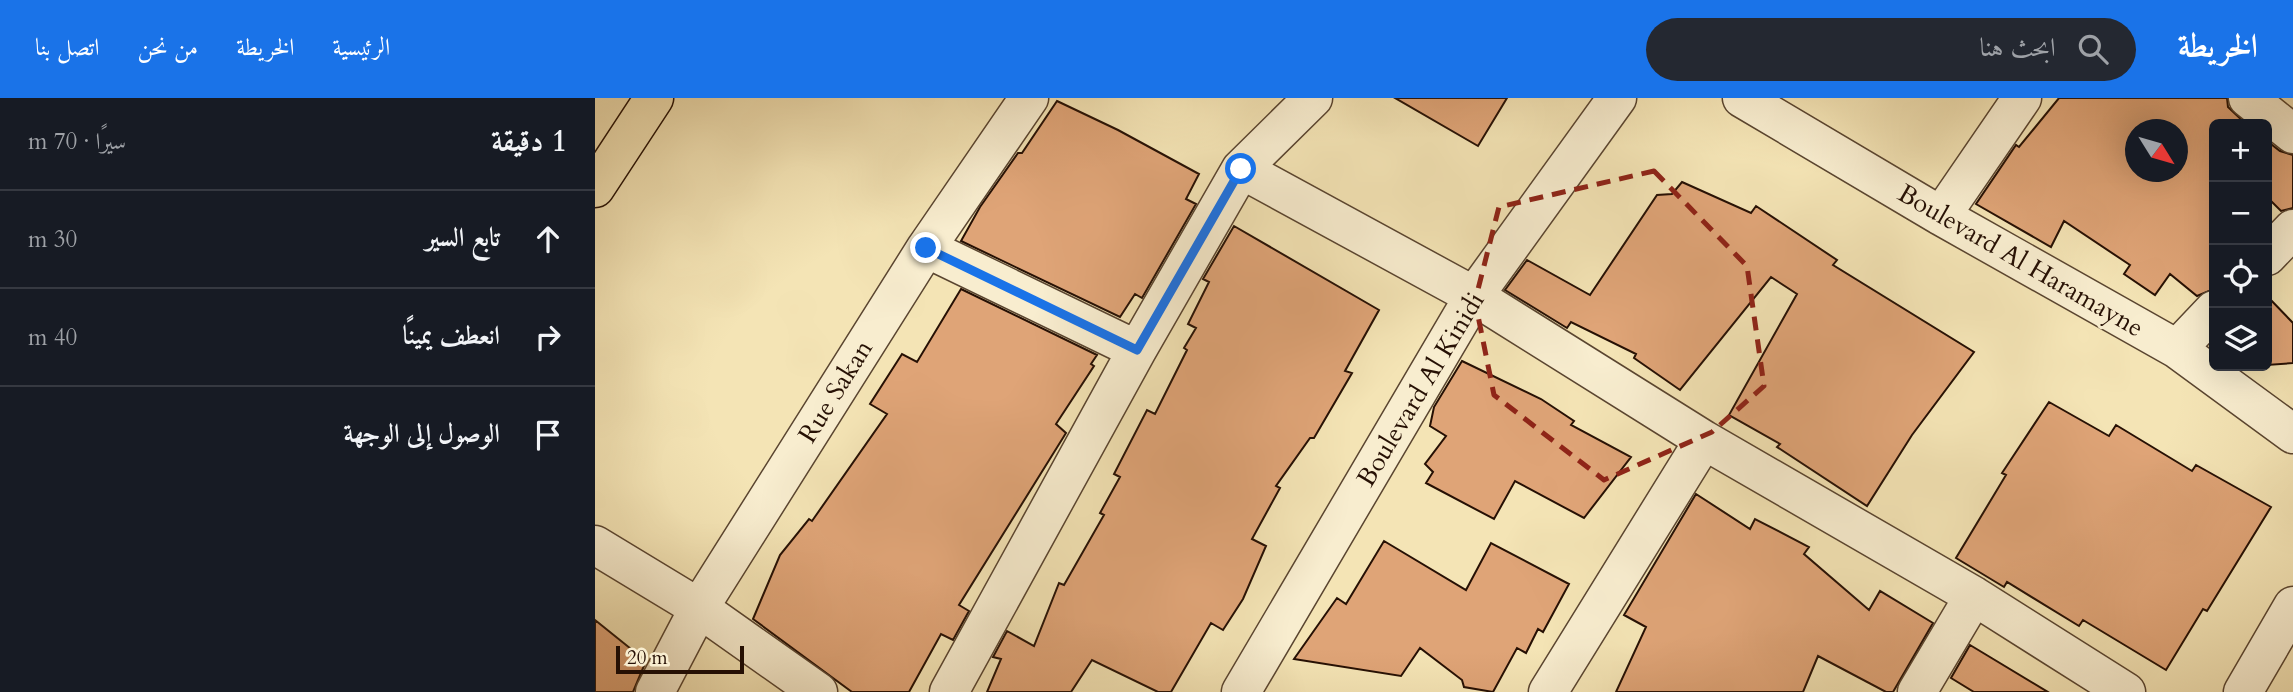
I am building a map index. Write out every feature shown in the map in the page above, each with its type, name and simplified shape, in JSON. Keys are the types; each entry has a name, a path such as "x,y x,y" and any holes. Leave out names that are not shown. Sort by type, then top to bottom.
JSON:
{"main road":[{"path":"595,188 654,98"}],"street":[{"name":"Rue Sakan","path":"655,692 699,608 926,248 1029,98"},
{"path":"949,692 1137,350 1241,169 1313,98"},
{"name":"Boulevard Al Kinidi","path":"1241,692 1474,296 1617,98"},
{"name":"Boulevard Al Haramayne","path":"1742,98 1941,216 2177,349 2293,434"},
{"path":"1941,216 2022,98"},
{"path":"2248,98 2293,134"},
{"path":"1241,169 1474,296 1704,440 1974,596 2126,692"},
{"path":"2272,251 2293,229"},
{"path":"926,248 1137,350"},
{"path":"2177,349 2209,315"},
{"path":"1548,692 1704,440"},
{"path":"595,545 699,608 818,692"},
{"path":"1917,692 1974,596"},
{"path":"2243,692 2293,606"}],"highlighted area":[{"path":"1654,171 1747,266 1764,386 1712,432 1604,480 1494,395 1475,301 1499,207"}],"building":[{"path":"1395,98 1507,98 1478,146"},
{"path":"2059,98 2227,98 2228,107 2241,119 2209,119 2209,291 2197,296 2170,274 2155,295 2124,274 2130,265 2064,221 2051,247 1976,204 2016,145 2019,147"},
{"path":"1057,101 1199,174 1186,199 1196,204 1142,298 1135,294 1120,317 961,241 980,207 1018,153 1022,153"},
{"path":"2272,145 2293,155 2293,208 2281,211 2272,202"},
{"path":"1682,182 1751,213 1756,206 1837,260 1833,265 1974,352 1912,435 1867,506 1777,447 1780,444 1729,415 1797,294 1771,277 1680,390 1634,358 1636,354 1571,322 1567,328 1505,290 1527,260 1590,295 1657,195 1672,194"},
{"path":"1234,226 1379,310 1345,371 1352,373 1314,438 1310,438 1276,486 1280,488 1252,539 1266,546 1243,599 1223,630 1211,623 1171,692 1158,692 1092,660 1071,692 987,692 1001,659 993,657 1007,631 1034,646 1059,583 1064,585 1104,515 1100,513 1120,477 1114,474 1147,410 1155,414 1187,350 1184,348 1196,328 1188,324 1209,282 1203,279"},
{"path":"961,289 1097,355 1091,364 1094,366 1056,424 1066,433 959,605 969,611 953,640 941,634 909,692 852,692 753,619 780,555 809,519 812,521 887,414 870,404 902,354 917,362"},
{"path":"2272,301 2293,323 2293,363 2272,365"},
{"path":"1462,361 1541,399 1574,421 1571,425 1631,457 1584,518 1515,481 1494,519 1426,483 1433,472 1425,464 1446,436 1430,426 1434,407"},
{"path":"2049,402 2109,436 2116,425 2192,471 2196,465 2271,507 2207,611 2203,609 2166,670 2083,620 2079,626 2007,582 2004,587 1956,558 2006,475 2002,473"},
{"path":"1696,494 1750,529 1755,519 1809,547 1804,554 1869,610 1880,591 1933,623 1893,692 1886,692 1818,656 1803,692 1616,692 1646,627 1624,615"},
{"path":"1384,541 1466,590 1491,543 1569,584 1543,632 1538,629 1526,653 1517,648 1493,692 1464,687 1462,680 1420,648 1401,676 1294,659 1337,598 1346,604"},
{"path":"595,620 646,661 633,692 595,692"},
{"path":"1970,645 2048,692 1974,692 1951,678"}],"route":[{"path":"926,248 1137,350 1241,169"}]}
